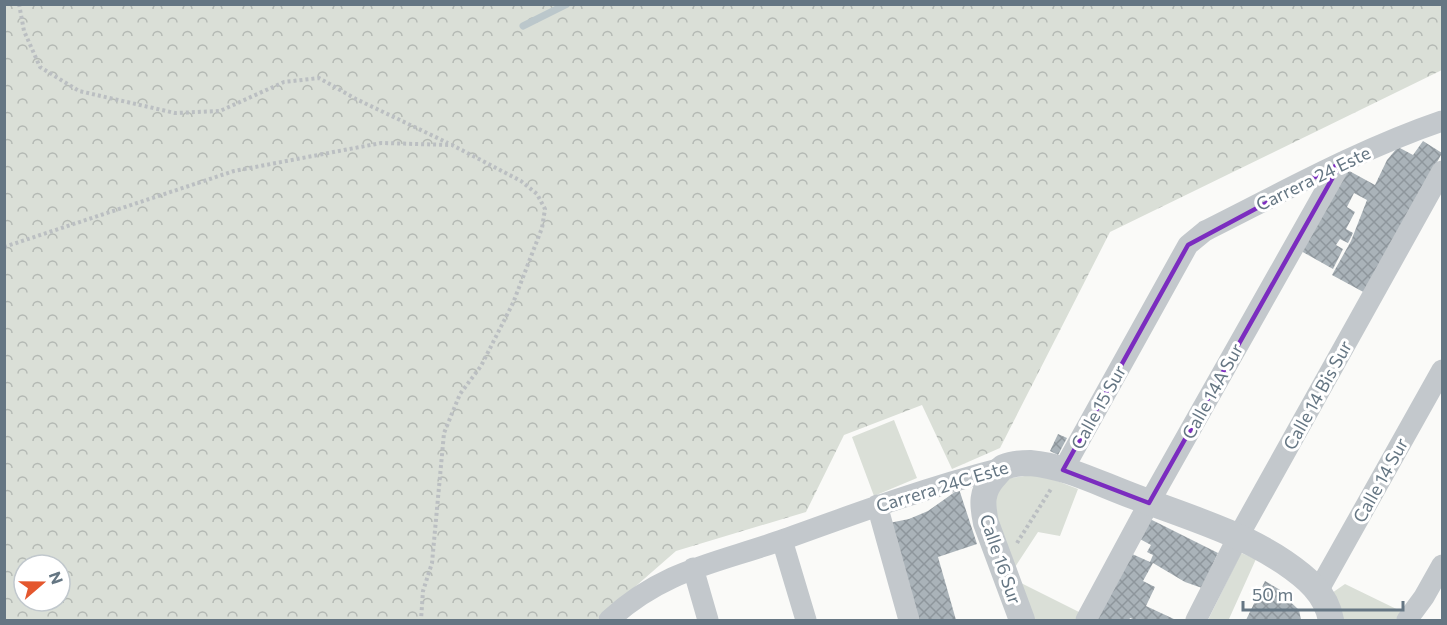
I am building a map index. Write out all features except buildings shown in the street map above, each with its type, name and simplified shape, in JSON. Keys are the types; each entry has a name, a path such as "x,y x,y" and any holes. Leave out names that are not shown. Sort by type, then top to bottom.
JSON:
{"street":[{"name":"Carrera 24 Este","path":"1188,245 1205,231 1341,163 1398,136 1443,121"},
{"name":"Calle 14A Sur","path":"1086,621 1149,502 1341,163"},
{"name":"Calle 14 Bis Sur","path":"1196,621 1238,537 1443,171"},
{"name":"Calle 15 Sur","path":"1063,470 1188,245"},
{"name":"Calle 14 Sur","path":"1318,591 1443,370"},
{"name":"Carrera 24C Este","path":"609,621 626,605 661,582 693,568 782,540 948,482 1030,463 1063,470 1238,537 1284,562 1318,591 1329,618"},
{"name":"Calle 16 Sur","path":"1002,468 987,486 983,496 983,509 1022,621"},
{"path":"877,505 909,621"},
{"path":"782,540 806,621"},
{"path":"1407,621 1443,565"},
{"path":"693,568 708,621"}],"path":[{"path":"19,4 24,31 40,67 79,91 175,112 220,111 284,82 319,78 356,99 521,181 537,194 545,209 542,228 513,303 481,366 460,394 444,434 432,563 423,591 421,621"},
{"path":"4,247 234,171 381,143 452,145"},
{"name":"Calle 15 Sur","path":"1003,567 1063,470"}],"highlighted area":[{"path":"1341,163 1149,503 1063,470 1188,245"}],"green space":[{"path":"1442,4 1442,70 1110,232 1000,448 952,469 922,405 844,435 806,512 676,551 597,620 5,620 4,5"},
{"path":"894,420 917,478 874,496 852,437"},
{"path":"1039,474 1078,489 1060,536 1038,532 1013,570 995,527 993,493 1003,479"},
{"path":"1241,553 1256,559 1229,619 1231,620 1208,620"},
{"path":"1017,581 1093,619 1097,620 1032,620"},
{"path":"1345,584 1419,620 1342,620 1329,595"}],"waterway":[{"path":"523,26 567,4"}]}
